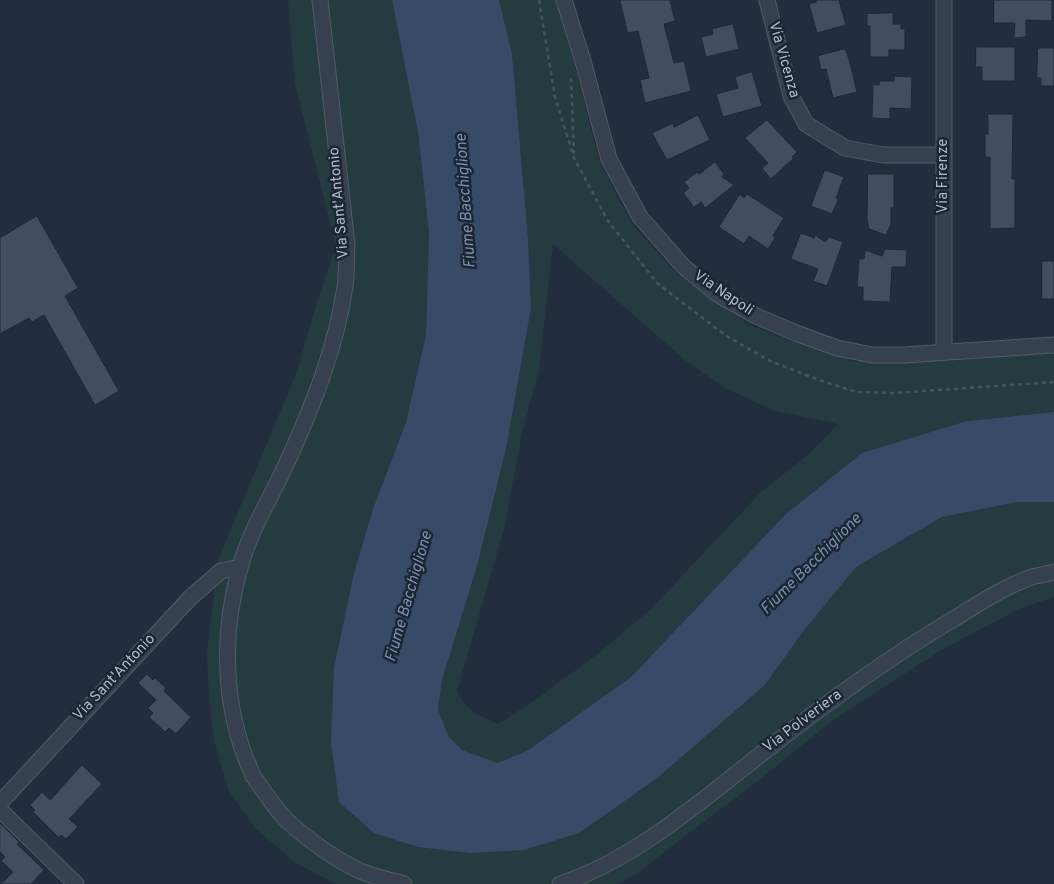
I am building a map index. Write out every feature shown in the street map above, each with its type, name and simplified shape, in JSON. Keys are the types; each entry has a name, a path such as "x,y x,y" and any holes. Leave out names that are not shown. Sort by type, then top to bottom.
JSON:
{"street":[{"name":"Via Sant'Antonio","path":"320,0 347,245 345,285 337,327 320,386 289,459 255,528 240,567 230,611 229,695 236,731 251,773 282,816 334,857 361,872 404,884"},
{"name":"Via Napoli","path":"564,0 584,62 609,159 640,217 684,267 717,294 756,316 837,348 872,355 904,355 1054,345"},
{"name":"Via Vicenza","path":"767,0 791,96 806,124 845,148 883,155 944,155"},
{"name":"Via Firenze","path":"944,0 944,352"},
{"name":"Via Sant'Antonio","path":"0,803 190,598 221,570 240,567"},
{"name":"Via Polveriera","path":"560,884 602,868 670,823 824,704 937,629 1002,591 1032,577 1054,572"},
{"path":"0,810 76,884"}],"path":[{"path":"539,0 555,97 574,158 608,221 658,283 725,335 770,361 818,380 856,392 895,393 1054,382"},
{"path":"574,158 570,80 576,64 584,62"}],"green space":[{"path":"288,0 392,0 418,132 429,233 426,336 406,422 373,509 354,573 339,802 737,710 765,685 802,633 856,567 942,517 1017,502 1054,502 1054,597 1019,609 943,649 833,720 754,784 638,873 618,884 336,884 296,863 255,828 229,791 214,741 209,698 207,653 218,560 296,374 336,245 295,84"},
{"path":"499,0 558,0 599,161 631,223 677,274 751,326 854,362 944,352 1054,351 1054,412 967,421 786,514 631,677 527,751 497,763 462,750 449,737 438,710 442,680 477,566 506,449 531,308 528,238 512,54","holes":["553,244 686,361 727,389 775,411 838,424 808,455 761,492 652,608 599,653 531,703 498,724 479,715 464,703 457,691 504,529 523,429 539,370"]}],"water":[{"name":"Fiume Bacchiglione","path":"392,0 499,0 512,54 528,238 531,308 506,449 477,566 442,680 438,710 449,737 462,750 497,763 527,751 631,677 786,514 862,453 967,421 1054,412 1054,502 1017,502 942,517 856,567 802,633 765,685 656,779 579,833 524,850 470,853 418,847 374,833 339,802 331,743 334,668 354,573 373,509 406,422 426,335 429,233 418,132"}],"building":[{"path":"620,0 670,0 675,21 664,24 674,63 684,61 691,91 645,103 640,80 649,78 638,31 628,33"},
{"path":"816,0 839,0 846,25 817,33 809,4 816,2"},
{"path":"994,0 1052,0 1052,21 1026,20 1026,37 1014,38 1015,23 994,23"},
{"path":"893,13 893,24 901,24 901,29 905,28 905,50 889,50 889,57 870,57 870,26 867,26 867,14"},
{"path":"733,24 739,49 706,57 701,37 713,34 712,29"},
{"path":"976,47 1015,47 1015,81 982,81 982,67 976,67"},
{"path":"1038,48 1054,49 1054,86 1041,86 1041,78 1037,78"},
{"path":"845,49 857,92 833,98 826,69 821,70 818,56"},
{"path":"752,72 762,106 723,117 716,94 738,88 735,77"},
{"path":"894,76 912,77 911,109 890,108 890,119 872,118 873,84 879,85 879,81 894,81"},
{"path":"988,114 1013,114 1012,179 1015,179 1015,228 990,229 990,157 985,157 985,134 988,134"},
{"path":"698,115 710,140 667,160 652,133 673,123 674,127"},
{"path":"767,120 797,152 792,157 794,158 771,179 762,168 768,163 745,138"},
{"path":"715,162 724,174 722,177 734,185 705,208 701,202 694,207 683,193 689,188 684,182"},
{"path":"825,170 844,177 832,214 811,206"},
{"path":"868,174 894,174 894,207 891,208 891,224 886,235 869,229 867,220"},
{"path":"740,194 744,198 747,194 784,218 773,236 775,238 768,249 749,236 744,244 719,227"},
{"path":"37,216 78,288 65,296 119,391 95,405 44,315 32,322 29,318 0,334 0,238"},
{"path":"801,233 814,238 815,235 825,242 829,237 843,242 827,286 813,281 818,269 791,259"},
{"path":"885,249 907,250 906,267 892,267 890,302 863,301 863,287 857,287 859,259 864,259 865,250 882,256"},
{"path":"1042,261 1054,261 1054,299 1042,299"},
{"path":"147,674 153,680 155,678 166,688 164,691 191,717 176,734 169,728 165,732 149,717 153,713 148,708 156,700 138,683"},
{"path":"82,765 102,784 69,819 78,827 66,839 61,835 59,838 33,812 35,810 30,805 42,792 50,800"},
{"path":"0,823 19,842 17,844 44,870 31,884 1,884 13,872 1,861 5,857 0,852"}]}
